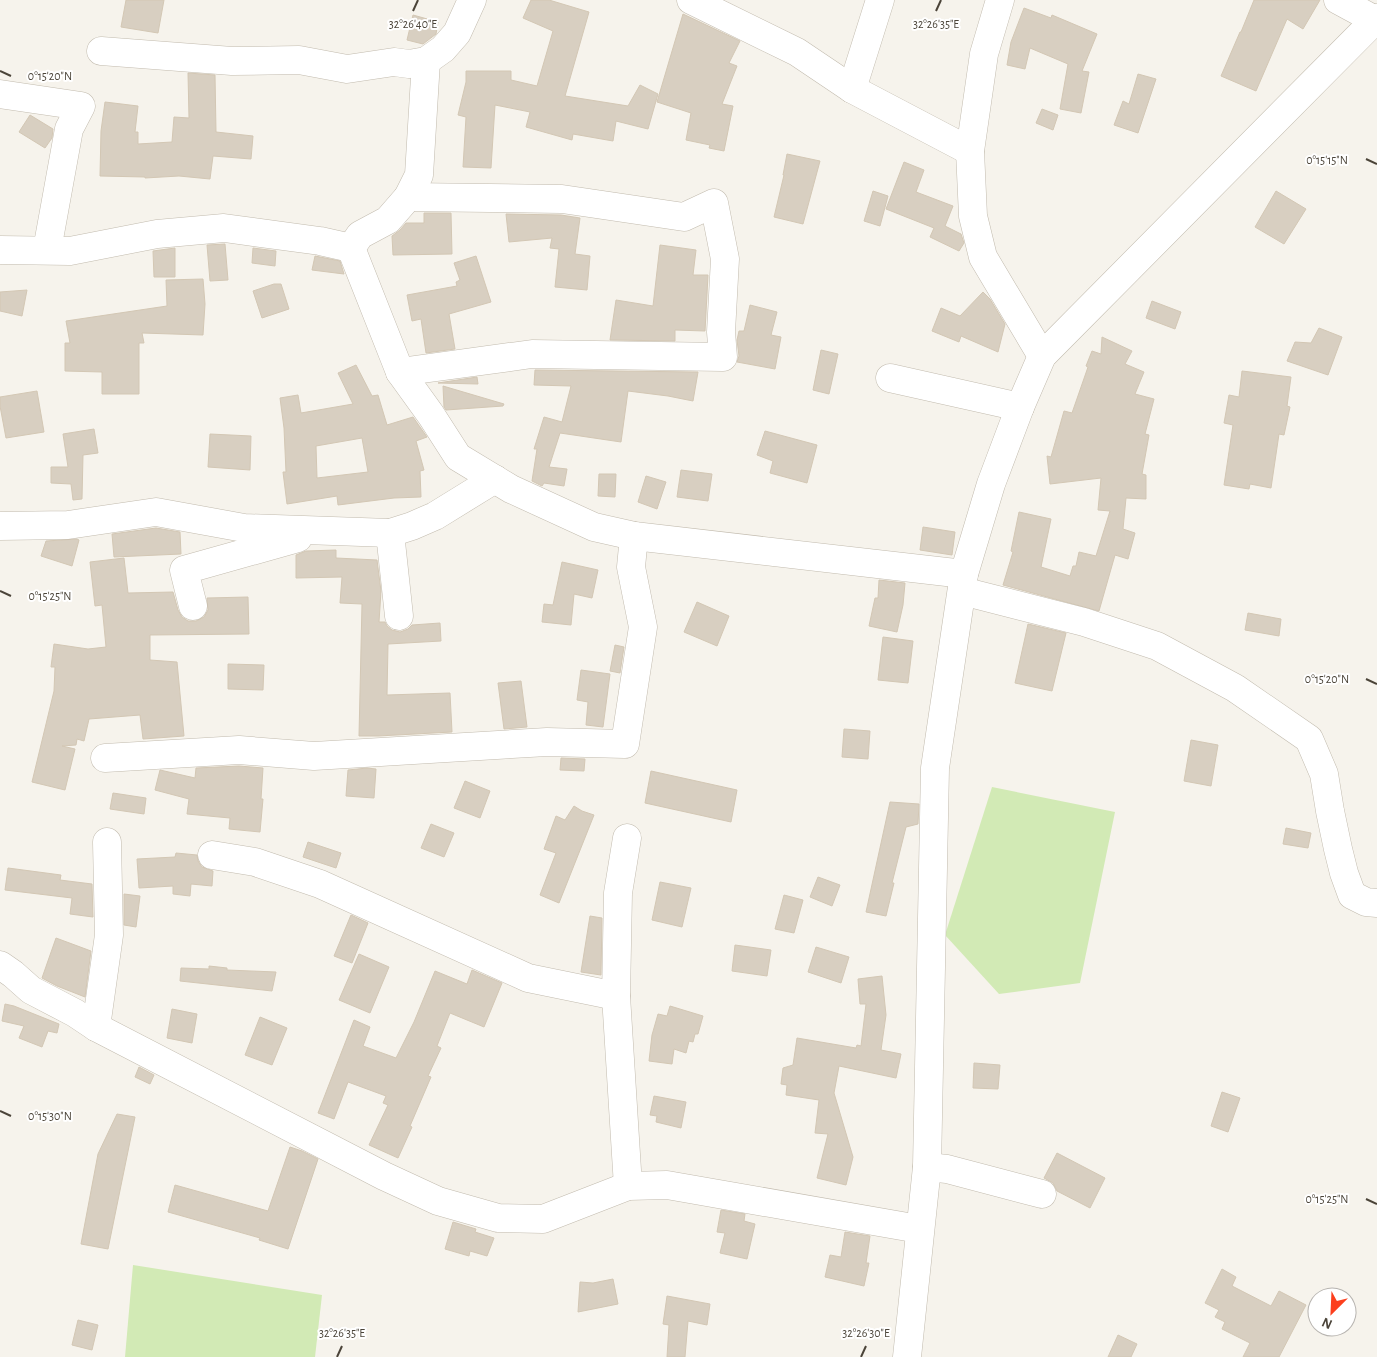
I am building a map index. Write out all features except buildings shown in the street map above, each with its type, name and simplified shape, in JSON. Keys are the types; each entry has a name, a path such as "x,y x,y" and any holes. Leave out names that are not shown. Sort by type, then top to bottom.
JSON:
{"street":[{"path":"101,51 232,61 299,60 347,69 394,62 409,64 426,61 443,49 457,33 472,0"},
{"path":"691,0 797,52 852,89 970,151"},
{"path":"852,89 880,0"},
{"path":"1000,0 984,54 970,151 973,216 983,257 1042,356"},
{"path":"907,1357 927,1167 935,768 963,583 991,484 1020,407 1042,356 1376,19 1338,0"},
{"path":"351,248 360,234 388,220 408,197 419,175 426,61"},
{"path":"0,94 81,106 69,129 47,250"},
{"path":"400,372 532,354 723,358 721,332 725,259 714,203 684,217 562,199 408,197"},
{"path":"0,250 70,251 157,234 224,228 320,241 351,248"},
{"path":"351,248 400,372 458,457 510,489 594,527 634,536 963,583 1157,646 1235,688 1309,739 1324,774 1338,849 1352,895 1366,902 1377,903"},
{"path":"890,378 1020,407"},
{"path":"0,526 68,525 156,512 244,528 390,533 435,516 495,479"},
{"path":"193,606 184,570 323,531"},
{"path":"390,533 399,616"},
{"path":"105,758 240,750 314,756 548,742 625,744 643,627 631,567 634,536"},
{"path":"626,838 618,893 616,996 628,1186"},
{"path":"96,1027 109,935 108,842"},
{"path":"212,854 255,862 320,884 528,978 616,996"},
{"path":"0,965 31,990 75,1013 96,1027 384,1176 438,1201 498,1218 543,1219 628,1186 667,1185 919,1229"},
{"path":"927,1167 947,1169 1042,1194"}],"green space":[{"path":"992,787 1115,812 1080,983 999,994 945,935"},
{"path":"133,1265 322,1295 315,1357 125,1357"}]}
